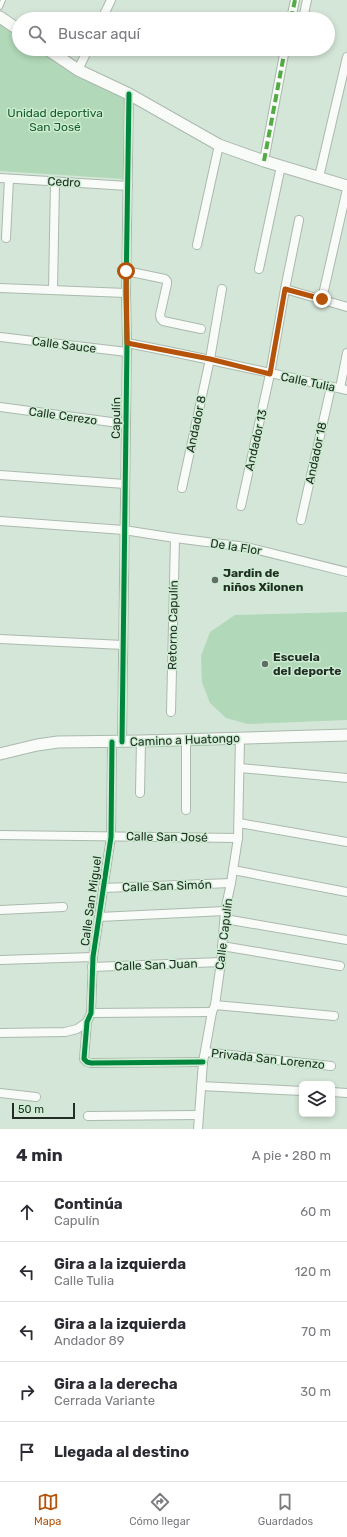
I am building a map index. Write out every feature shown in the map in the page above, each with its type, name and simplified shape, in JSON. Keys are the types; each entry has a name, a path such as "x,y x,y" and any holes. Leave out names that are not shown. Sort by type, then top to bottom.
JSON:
{"main road":[{"path":"0,17 12,25"},
{"path":"57,56 78,70 129,94 219,145 347,187"},
{"name":"Camino a Huatongo","path":"0,754 37,745 58,742 117,742 347,735"}],"street":[{"path":"106,12 112,0"},
{"path":"292,12 295,0"},
{"path":"304,12 307,0"},
{"path":"78,70 85,56"},
{"path":"264,160 284,56"},
{"path":"319,177 347,57"},
{"name":"Capulín","path":"117,742 122,646 127,352 126,271 129,94"},
{"path":"197,245 219,145"},
{"path":"259,269 281,166"},
{"name":"Cedro","path":"0,178 128,186"},
{"path":"6,238 9,179"},
{"path":"53,290 55,182"},
{"path":"322,299 347,187"},
{"name":"Andador 13","path":"241,506 270,374 299,220"},
{"path":"126,271 165,279 168,281 160,315 161,319 163,321 201,329"},
{"path":"0,288 126,293"},
{"name":"Andador 8","path":"182,488 210,359 222,289"},
{"path":"285,289 347,307"},
{"name":"Calle Sauce","path":"0,337 127,352"},
{"name":"Calle Tulia","path":"127,343 210,359 270,374 344,389"},
{"path":"344,389 347,353"},
{"name":"Andador 18","path":"301,520 331,386"},
{"name":"Calle Cerezo","path":"0,407 126,424"},
{"path":"0,475 124,484"},
{"name":"De la Flor","path":"0,521 124,530 246,548 347,572"},
{"name":"Retorno Capulín","path":"171,712 175,538"},
{"path":"0,639 122,646"},
{"name":"Calle Capulín","path":"200,1129 198,1115 203,1062 221,962 225,915 238,838 240,738"},
{"path":"186,739 186,810"},
{"path":"140,793 141,741"},
{"name":"Calle San Miguel","path":"117,742 111,836 93,957 91,1013 87,1022 84,1059 91,1063 203,1062"},
{"path":"240,768 347,778"},
{"path":"238,823 347,842"},
{"name":"Calle San José","path":"0,835 238,838"},
{"path":"233,870 347,892"},
{"name":"Calle San Simón","path":"103,888 231,883"},
{"path":"0,910 63,907"},
{"path":"99,917 225,915 347,940"},
{"path":"222,946 340,966"},
{"path":"0,960 93,957"},
{"name":"Calle San Juan","path":"92,967 221,962"},
{"path":"91,1013 213,1008 334,1016"},
{"path":"0,1033 64,1032 78,1029 87,1022"},
{"name":"Privada San Lorenzo","path":"205,1052 331,1066"},
{"path":"201,1086 299,1091"},
{"path":"335,1092 347,1093"},
{"path":"0,1093 36,1097"},
{"path":"88,1116 198,1115"}],"lane":[{"path":"0,7 3,0"}],"green space":[{"name":"Unidad deportiva San José","path":"0,24 12,31 12,56 55,56 128,100 124,179 0,171"},
{"name":"Escuela del deporte","path":"347,612 347,720 248,724 226,718 210,703 202,682 201,656 210,632 235,615"}],"marked path":[{"path":"292,12 295,0"},
{"path":"264,161 284,56"}],"cycle path":[{"path":"122,742 129,94"},
{"path":"112,742 111,837 93,957 91,1013 87,1022 84,1059 91,1063 203,1062"}],"place":[{"name":"Jardin de niños Xilonen","path":"215,580"},
{"name":"Escuela del deporte","path":"265,664"}],"route":[{"path":"126,271 127,343 210,359 270,374 285,289 322,299"}]}
